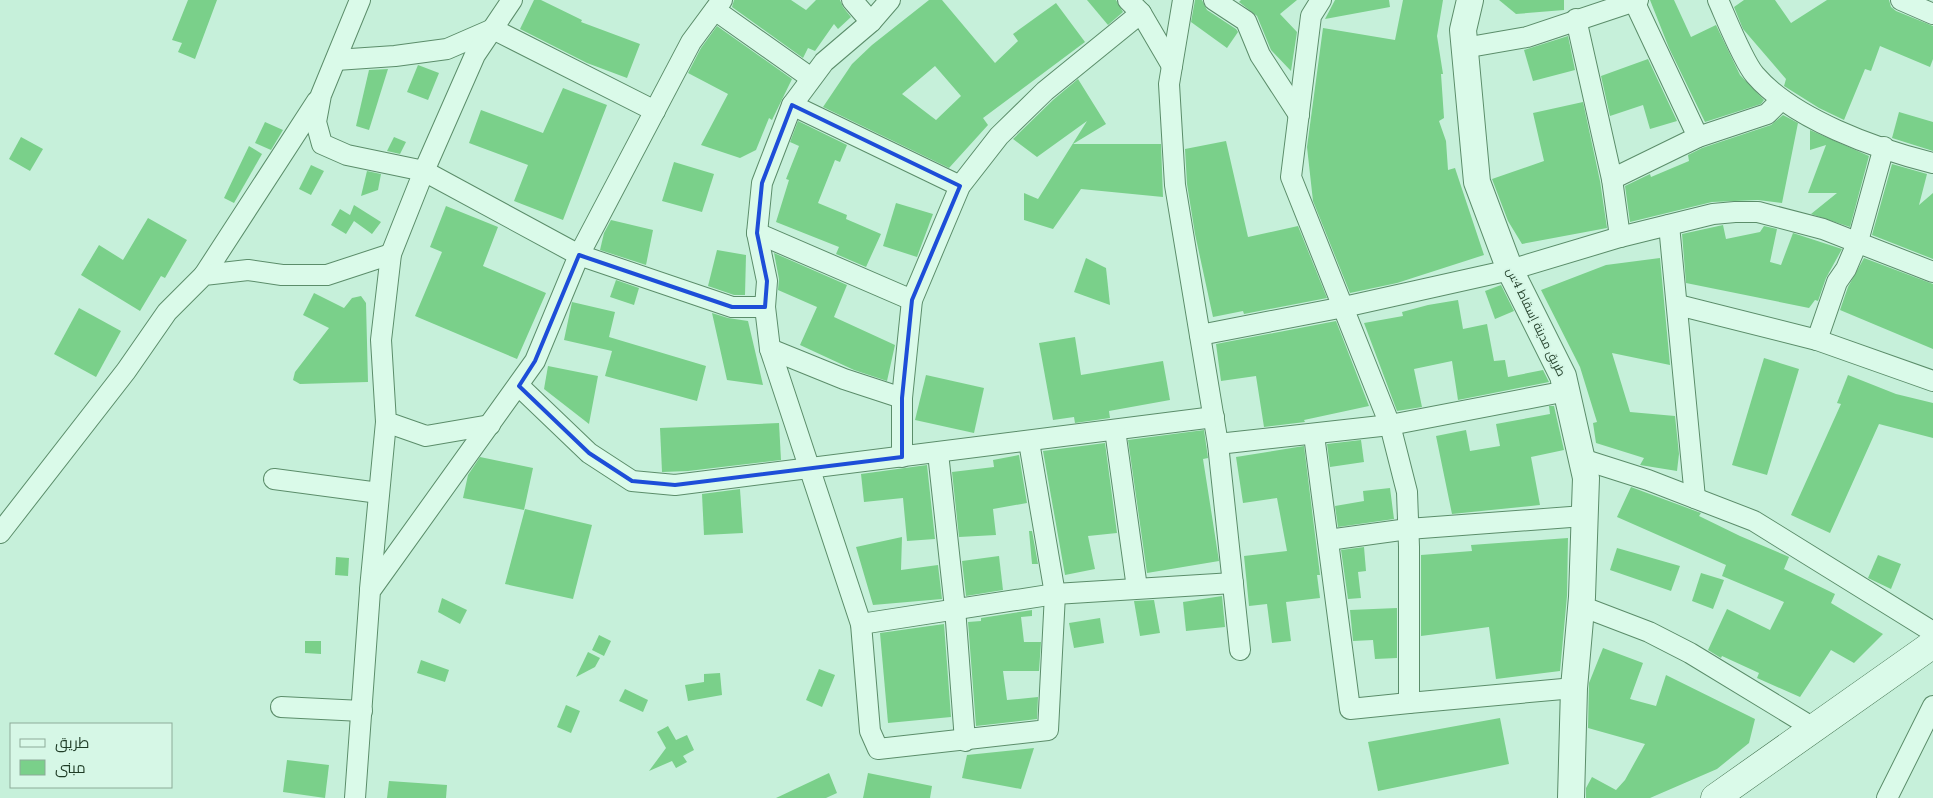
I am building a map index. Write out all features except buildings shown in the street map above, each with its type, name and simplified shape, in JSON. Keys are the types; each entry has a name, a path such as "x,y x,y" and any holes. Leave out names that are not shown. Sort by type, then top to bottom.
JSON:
{"main road":[{"path":"1715,798 1933,644"}],"street":[{"path":"0,533 126,371 167,312 204,275 321,95 360,0"},
{"path":"355,798 370,591 386,422 382,340 391,254 424,170 475,55 512,0"},
{"path":"852,0 871,22"},
{"path":"890,0 871,22 824,62 792,105 762,183 757,233 767,281 765,307 770,349 861,624 870,731 878,749 965,741 1048,730 1055,594 1029,442"},
{"path":"1183,0 1170,84 1175,185 1218,444 1240,650"},
{"path":"1214,0 1246,21 1260,55 1299,115"},
{"path":"1321,0 1311,16 1291,177 1390,425 1406,492 1409,703"},
{"name":"طريق مدينة إسقاط 4س","path":"1470,0 1462,30 1478,182 1510,270 1563,376 1586,478 1581,606 1574,688 1572,798"},
{"path":"1718,0 1753,73 1781,100 1823,123 1884,147 1933,163"},
{"path":"1901,0 1933,14"},
{"path":"1464,48 1527,37 1576,19 1636,1 1698,136"},
{"path":"370,591 519,386 535,361 579,255 691,42 718,5 811,78"},
{"path":"902,457 902,398 912,300 960,186 998,136 1135,7 1172,66"},
{"path":"1576,19 1612,179 1620,237"},
{"path":"336,60 395,56 447,48 493,29 655,110"},
{"path":"321,95 316,122 322,144 347,155 424,170 579,255 732,307 765,307"},
{"path":"1612,179 1698,136 1767,114 1781,100"},
{"path":"792,105 960,186"},
{"path":"1817,340 1837,282 1846,269 1858,241 1884,147"},
{"path":"1200,335 1344,307 1510,270 1620,237 1713,214 1758,212 1823,228 1933,272"},
{"path":"1669,225 1695,498"},
{"path":"757,233 912,300"},
{"path":"204,275 248,270 282,275 327,275 391,254"},
{"path":"1678,305 1817,340 1933,381"},
{"path":"770,349 844,379 902,398"},
{"path":"519,386 589,453 632,482 675,485 1029,442 1214,416"},
{"path":"1218,444 1314,435 1390,425 1567,391"},
{"path":"386,422 426,436 490,425"},
{"path":"1115,430 1137,588"},
{"path":"1314,435 1350,709 1574,688"},
{"path":"938,452 955,608 965,741"},
{"path":"1582,459 1695,498 1754,521 1933,632"},
{"path":"274,479 379,493"},
{"path":"1328,540 1408,529 1584,516"},
{"path":"861,624 1055,594 1234,583"},
{"path":"1581,606 1649,632 1690,653 1815,729"},
{"path":"1887,798 1933,706"},
{"path":"281,707 362,711"}],"highlighted area":[{"path":"792,105 960,186 912,300 902,398 902,457 675,485 632,481 589,453 519,386 535,361 579,255 732,307 765,307 767,281 757,233 762,183"}]}
